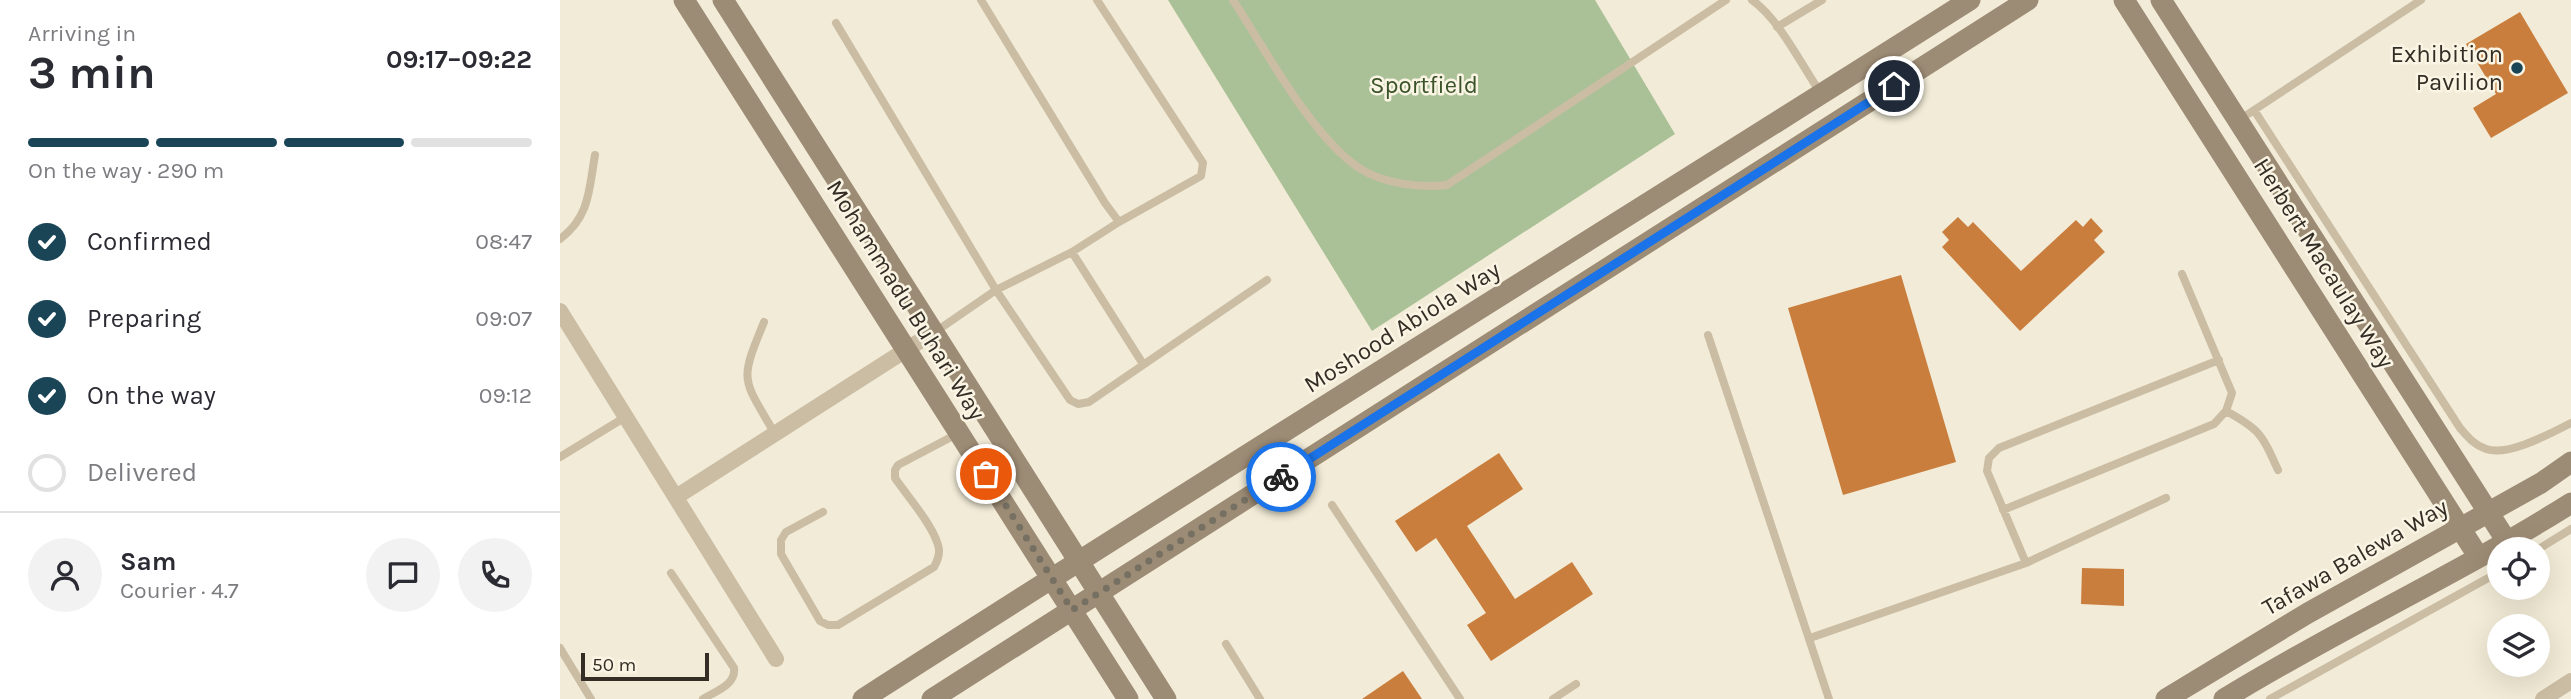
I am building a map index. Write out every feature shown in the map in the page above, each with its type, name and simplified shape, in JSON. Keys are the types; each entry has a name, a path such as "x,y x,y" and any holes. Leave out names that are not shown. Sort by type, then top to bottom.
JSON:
{"main road":[{"name":"Mohammadu Buhari Way","path":"684,0 1128,699"},
{"name":"Mohammadu Buhari Way","path":"723,0 1166,699"},
{"name":"Moshood Abiola Way","path":"863,699 1078,560 1607,231 1970,0"},
{"path":"932,699 2028,0"},
{"name":"Herbert Macaulay Way","path":"2124,0 2478,556"},
{"name":"Herbert Macaulay Way","path":"2161,0 2246,115 2504,537"},
{"path":"1607,231 1624,258"},
{"name":"Tafawa Balewa Way","path":"2166,699 2308,613 2541,483 2571,462"},
{"path":"2511,537 2571,503"},
{"path":"2224,699 2287,660 2487,551"}],"street":[{"path":"560,311 776,659"},
{"path":"677,497 934,332"},
{"path":"2543,699 2571,681"}],"lane":[{"path":"981,0 1119,222"},
{"path":"934,332 996,290 1072,253 1119,222 1200,176 1203,163 1097,0"},
{"path":"1233,0 1296,97 1334,149 1362,170 1423,187 1447,185 1726,0"},
{"path":"1752,0 1760,5 1777,27 1822,94"},
{"path":"1777,27 1822,0"},
{"path":"2421,0 2246,115 2460,428 2473,443 2489,451 2509,449 2536,440 2571,422"},
{"path":"836,23 996,290 1070,400 1078,404 1089,402 1267,280"},
{"path":"560,239 581,219 587,202 595,155"},
{"path":"1072,253 1143,365"},
{"path":"2003,510 2214,424 2226,411 2232,393 2182,274"},
{"path":"764,321 747,363 745,376 748,389 775,433"},
{"path":"1708,335 1829,699"},
{"path":"2026,564 1987,471 1989,458 1999,448 2219,360"},
{"path":"2226,411 2259,431 2278,470"},
{"path":"560,457 626,416"},
{"path":"823,512 786,532 781,540 781,554 820,621 828,625 838,625 934,567 939,557 939,547 895,478 895,470 898,465 959,432"},
{"path":"1810,638 2026,564 2166,498"},
{"path":"1332,505 1460,699"},
{"path":"2550,542 2571,529"},
{"path":"671,573 734,668 734,676 730,682 703,699"},
{"path":"2270,699 2487,579"},
{"path":"1226,644 1260,699"},
{"path":"560,648 592,699"},
{"path":"1553,699 1576,684"}],"green space":[{"name":"Sportfield","path":"1168,0 1595,0 1675,134 1372,331"}],"building":[{"name":"Exhibition Pavilion","path":"2520,12 2568,93 2491,138 2473,108 2496,94 2466,44"},
{"path":"1958,217 1968,227 1973,222 2021,271 2076,220 2083,227 2091,218 2103,231 2094,240 2105,252 2020,331 1942,247 1949,240 1942,232"},
{"path":"1901,275 1956,462 1843,495 1788,308"},
{"path":"1499,453 1523,489 1467,526 1515,599 1572,562 1593,594 1491,661 1467,625 1486,613 1436,538 1416,552 1395,521"},
{"path":"2082,568 2124,569 2124,606 2081,604"},
{"path":"1403,671 1422,699 1362,699"}],"way so far":[{"path":"986,474 1072,610 1281,477"}],"place":[{"name":"Exhibition Pavilion","path":"2517,68"}],"route":[{"path":"1281,477 1894,86"}]}
